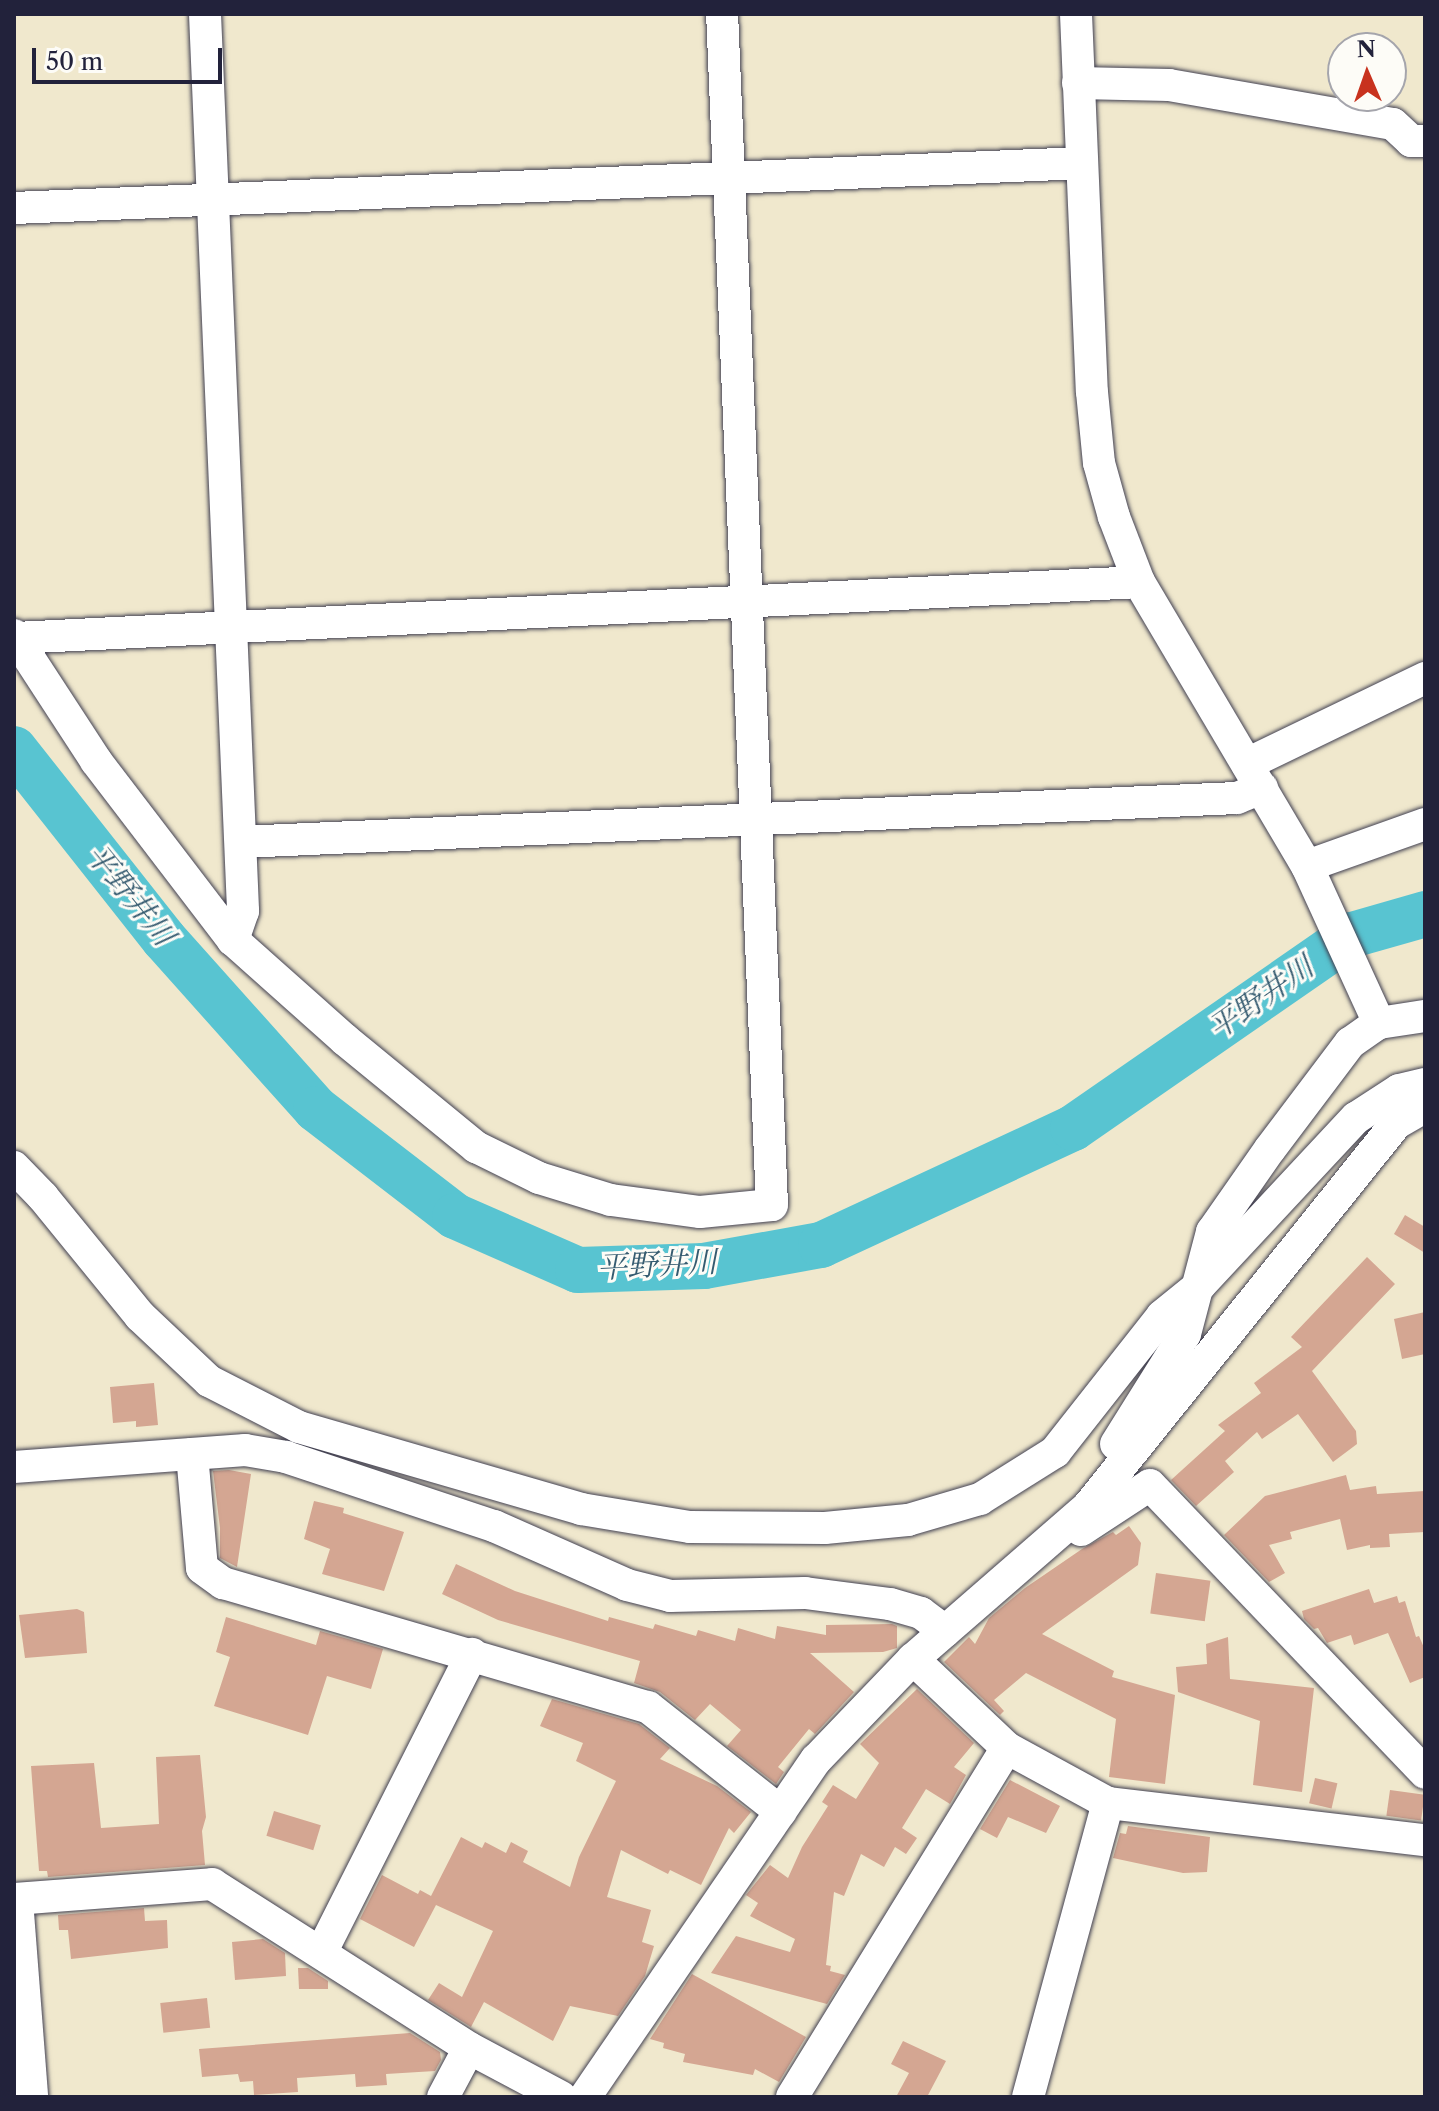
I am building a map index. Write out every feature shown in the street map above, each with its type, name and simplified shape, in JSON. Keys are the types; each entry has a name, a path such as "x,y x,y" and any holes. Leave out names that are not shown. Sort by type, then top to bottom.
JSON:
{"main road":[{"path":"14,1913 28,2097"}],"street":[{"path":"205,14 241,842 243,911 233,940"},
{"path":"15,636 96,761 233,940 344,1039 476,1147 539,1178 611,1200 700,1212 772,1205 722,14"},
{"path":"1076,14 1092,392 1099,463 1139,582 1310,872 1375,1015"},
{"path":"1078,83 1169,85 1393,124 1411,141 1425,141"},
{"path":"14,208 1082,163"},
{"path":"15,636 1139,582"},
{"path":"241,842 1237,798 1255,776 1425,678"},
{"path":"1310,872 1425,824"},
{"path":"1052,1539 1185,1334 1212,1232 1350,1043 1375,1015 1425,1016"},
{"path":"14,1167 43,1197 140,1316 209,1381 299,1427 386,1455 581,1509 690,1527 825,1528 908,1520 980,1499 1055,1452 1162,1316 1200,1285 1356,1118 1399,1090 1425,1084"},
{"path":"585,2097 816,1760 913,1659 1087,1508 1397,1123 1425,1107"},
{"path":"14,1467 245,1450 286,1457 494,1526 627,1585 670,1596 805,1593 890,1604 921,1613 945,1631"},
{"path":"192,1454 202,1568 223,1583 648,1707 781,1812"},
{"path":"1052,1539 1071,1536 1150,1485 1425,1773"},
{"path":"322,1951 472,1654"},
{"path":"913,1659 1007,1748 1108,1803 1425,1840"},
{"path":"792,2097 1007,1748"},
{"path":"1028,2097 1108,1803"},
{"path":"14,1899 212,1884 322,1951 469,2048 561,2097"},
{"path":"443,2097 469,2048"}],"building":[{"path":"1405,1215 1425,1227 1425,1253 1394,1234"},
{"path":"1367,1257 1395,1284 1312,1371 1356,1431 1357,1444 1333,1462 1298,1414 1262,1439 1257,1432 1225,1461 1234,1472 1196,1506 1171,1480 1225,1431 1218,1425 1261,1393 1254,1383 1302,1347 1291,1337"},
{"path":"1425,1312 1425,1354 1402,1359 1394,1319"},
{"path":"154,1383 158,1425 136,1427 136,1421 113,1423 110,1387"},
{"path":"213,1471 251,1474 237,1567 220,1558 220,1528"},
{"path":"1346,1475 1350,1490 1376,1486 1377,1494 1425,1491 1425,1532 1389,1534 1390,1547 1370,1548 1370,1545 1347,1550 1340,1519 1290,1532 1292,1539 1269,1545 1285,1573 1269,1582 1224,1535 1265,1496"},
{"path":"314,1501 344,1508 343,1513 404,1532 384,1591 322,1574 330,1549 304,1539"},
{"path":"1129,1526 1141,1543 1138,1565 1042,1634 1114,1671 1112,1677 1175,1695 1165,1784 1109,1777 1116,1719 1026,1673 994,1700 1004,1711 1000,1715 944,1662 969,1637 975,1644 989,1618 1025,1588 1082,1549"},
{"path":"456,1564 515,1591 608,1621 609,1617 653,1629 655,1624 696,1636 698,1630 735,1641 738,1628 775,1639 777,1626 826,1635 826,1625 892,1624 897,1626 897,1648 883,1652 810,1653 854,1692 815,1734 809,1729 778,1767 784,1772 776,1784 727,1746 741,1730 710,1704 695,1720 660,1692 634,1683 640,1661 498,1620 442,1594"},
{"path":"1156,1573 1210,1581 1205,1621 1150,1614"},
{"path":"1369,1589 1374,1603 1397,1596 1399,1603 1405,1601 1416,1637 1419,1636 1425,1650 1425,1677 1410,1683 1388,1633 1354,1645 1351,1635 1327,1643 1318,1628 1314,1629 1304,1619 1302,1611"},
{"path":"77,1609 84,1612 87,1653 25,1658 19,1615"},
{"path":"226,1617 316,1645 320,1631 383,1649 371,1689 327,1676 308,1735 214,1706 230,1657 216,1652"},
{"path":"1228,1637 1230,1679 1314,1688 1302,1792 1253,1785 1260,1721 1178,1692 1176,1667 1207,1664 1206,1644"},
{"path":"917,1689 974,1743 954,1767 966,1775 950,1804 926,1789 902,1828 917,1838 906,1854 895,1847 884,1867 861,1854 844,1896 834,1892 826,1965 831,1966 830,1971 845,1975 827,2004 711,1973 736,1936 790,1952 795,1939 750,1916 758,1903 746,1895 770,1865 788,1878 802,1847 828,1806 822,1802 833,1785 856,1799 879,1763 860,1744"},
{"path":"552,1699 639,1724 670,1748 660,1759 717,1786 751,1812 734,1833 729,1828 701,1885 670,1870 668,1874 621,1850 607,1897 651,1910 642,1942 654,1946 645,1976 618,2016 570,2006 553,2041 484,2002 471,2027 428,2000 439,1983 462,1997 493,1931 436,1905 414,1947 360,1919 382,1875 418,1894 420,1890 431,1896 461,1837 482,1848 485,1842 506,1853 511,1842 528,1851 523,1862 570,1887 579,1857 616,1781 576,1761 583,1743 540,1726"},
{"path":"200,1755 206,1817 202,1831 205,1865 48,1877 47,1871 39,1871 31,1766 94,1763 101,1828 159,1824 156,1757"},
{"path":"1315,1778 1337,1783 1332,1809 1309,1803"},
{"path":"1010,1780 1060,1806 1046,1833 1008,1817 997,1838 980,1829"},
{"path":"1390,1790 1425,1795 1421,1821 1386,1816"},
{"path":"274,1811 321,1825 313,1850 266,1836"},
{"path":"1128,1826 1210,1837 1207,1872 1183,1873 1113,1858 1120,1833 1126,1834"},
{"path":"144,1908 145,1921 167,1920 168,1948 71,1959 68,1930 59,1930 58,1915"},
{"path":"263,1939 285,1953 286,1976 235,1980 232,1942"},
{"path":"298,1968 308,1968 328,1981 328,1989 299,1989"},
{"path":"692,1974 806,2037 779,2082 755,2069 753,2075 683,2062 685,2054 663,2048 664,2043 650,2039"},
{"path":"207,1998 210,2028 163,2033 160,2003"},
{"path":"410,2033 440,2052 441,2060 435,2071 386,2074 387,2085 356,2087 355,2074 297,2078 298,2092 254,2095 253,2081 240,2082 238,2074 202,2077 199,2049"},
{"path":"903,2041 946,2061 927,2097 896,2097 909,2073 891,2064"}],"waterway":[{"name":"平野井川","path":"14,749 164,939 316,1109 455,1216 578,1270 704,1266 821,1245 1073,1128 1352,935 1425,914"}]}
